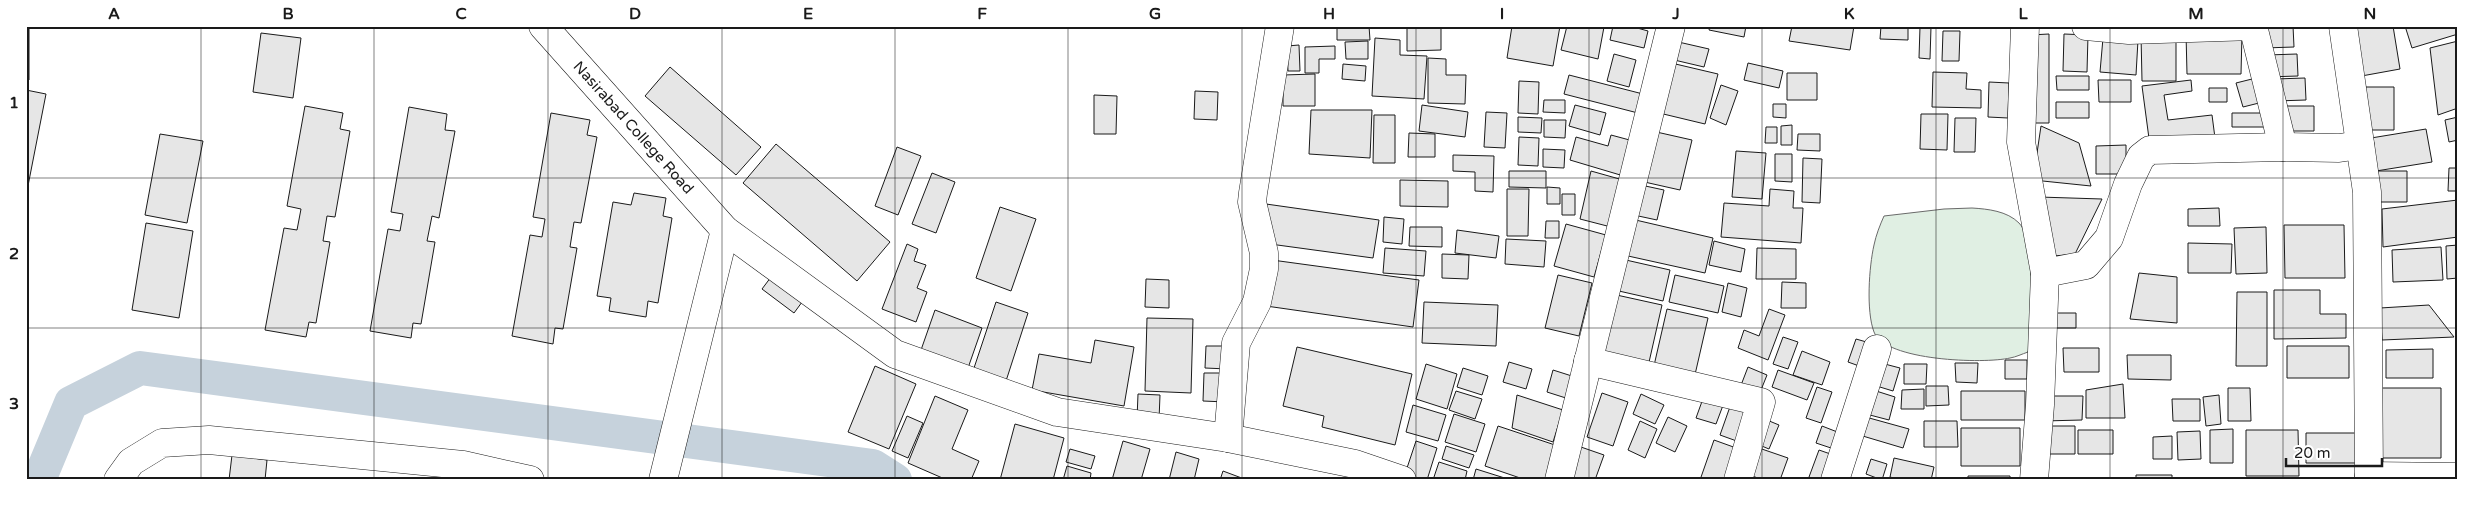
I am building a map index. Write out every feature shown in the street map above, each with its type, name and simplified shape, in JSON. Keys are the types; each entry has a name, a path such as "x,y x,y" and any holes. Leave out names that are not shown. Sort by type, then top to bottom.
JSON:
{"street":[{"name":"Nasirabad College Road","path":"543,26 725,230 895,354 1056,412 1228,438 1352,472 1402,480"},
{"path":"1228,438 1236,343 1257,302 1264,269 1264,253 1252,202 1252,193 1280,26"},
{"path":"1559,480 1671,26"},
{"path":"2026,26 2021,142 2045,273 2040,405 2034,480"},
{"path":"2086,26 2129,30 2253,26 2283,147"},
{"path":"2343,26 2367,192 2369,478 2458,476"},
{"path":"2045,273 2086,265 2110,238 2128,184 2141,156 2150,150 2283,147 2338,148 2360,145"},
{"path":"663,480 725,230"},
{"path":"1835,480 1877,348"},
{"path":"1588,361 1761,402 1738,480"},
{"path":"118,480 131,462 162,443 209,440 463,465 530,480"}],"green space":[{"path":"1972,208 2003,213 2019,223 2023,230 2030,254 2035,312 2033,336 2028,352 2012,358 1997,360 1958,360 1915,355 1882,342 1874,332 1871,323 1869,289 1874,245 1884,216 1944,209"}],"building":[{"path":"26,26 29,26 29,80 26,80"},
{"path":"1337,26 1369,26 1370,40 1337,40"},
{"path":"1407,26 1441,26 1441,50 1407,51"},
{"path":"1512,26 1560,26 1553,66 1507,58"},
{"path":"1567,26 1604,27 1598,59 1561,50"},
{"path":"1613,26 1630,26 1648,31 1644,48 1610,40"},
{"path":"1710,26 1746,26 1744,37 1709,30"},
{"path":"1792,26 1854,26 1850,50 1789,41"},
{"path":"1881,26 1908,26 1908,40 1880,39"},
{"path":"2263,26 2293,26 2294,47 2264,48"},
{"path":"2346,26 2393,26 2400,69 2356,77"},
{"path":"2405,26 2458,26 2458,34 2412,48"},
{"path":"1920,27 1931,27 1930,59 1919,58"},
{"path":"1943,31 1960,31 1959,61 1942,61"},
{"path":"261,33 301,38 293,98 253,92"},
{"path":"2186,33 2242,33 2241,74 2187,74"},
{"path":"2049,34 2049,123 2031,123 2030,35"},
{"path":"2064,34 2088,35 2087,72 2063,71"},
{"path":"2176,34 2176,81 2142,81 2141,35"},
{"path":"1375,38 1400,40 1400,55 1427,56 1424,99 1372,96"},
{"path":"2103,38 2138,40 2136,75 2100,72"},
{"path":"1368,41 1368,59 1346,59 1345,42"},
{"path":"1674,41 1709,49 1704,67 1670,59"},
{"path":"2458,41 2458,108 2438,115 2430,48"},
{"path":"1299,45 1300,71 1288,71 1287,46"},
{"path":"1335,46 1335,59 1319,59 1319,73 1305,73 1305,47"},
{"path":"1614,54 1636,60 1629,87 1607,81"},
{"path":"2297,54 2298,76 2267,77 2267,55"},
{"path":"1428,58 1446,59 1446,75 1466,75 1465,104 1428,103"},
{"path":"1667,62 1718,74 1705,124 1655,112"},
{"path":"1748,63 1783,71 1779,88 1744,80"},
{"path":"1343,64 1366,66 1365,81 1342,79"},
{"path":"670,67 761,147 736,175 645,96"},
{"path":"1933,72 1967,73 1966,89 1981,90 1981,108 1932,107"},
{"path":"1787,73 1817,73 1817,100 1787,100"},
{"path":"1315,74 1315,106 1283,106 1283,75"},
{"path":"1569,75 1643,94 1638,113 1564,94"},
{"path":"2056,76 2089,76 2089,90 2057,90"},
{"path":"2256,78 2263,102 2243,107 2236,83"},
{"path":"2305,78 2306,100 2276,101 2275,79"},
{"path":"2098,80 2131,80 2131,102 2099,102"},
{"path":"2191,80 2192,91 2164,95 2168,120 2212,115 2215,138 2150,146 2142,86"},
{"path":"1519,81 1539,82 1538,114 1518,113"},
{"path":"1989,82 2009,83 2008,118 1988,117"},
{"path":"1721,85 1738,91 1726,125 1710,118"},
{"path":"2360,87 2394,87 2394,130 2359,130"},
{"path":"2209,88 2227,88 2227,102 2209,102"},
{"path":"26,90 46,94 26,196"},
{"path":"1195,91 1218,92 1217,120 1194,119"},
{"path":"1094,95 1117,96 1116,134 1094,134"},
{"path":"1544,100 1565,100 1565,113 1543,112"},
{"path":"2056,102 2089,102 2089,118 2056,118"},
{"path":"1773,104 1786,104 1786,118 1773,117"},
{"path":"1422,105 1468,112 1465,137 1419,131"},
{"path":"1575,105 1606,113 1600,135 1569,126"},
{"path":"305,106 343,113 340,129 350,131 335,217 327,216 323,241 330,242 316,323 309,322 306,337 265,330 284,228 297,230 301,209 287,206"},
{"path":"2282,106 2314,106 2314,131 2282,131"},
{"path":"409,107 447,114 445,130 455,131 439,218 432,216 427,241 435,242 421,324 413,323 411,338 370,331 388,229 400,231 403,214 391,212"},
{"path":"1311,110 1372,110 1370,158 1309,154"},
{"path":"1486,112 1507,113 1505,148 1484,147"},
{"path":"551,113 590,120 587,135 597,137 581,223 574,222 570,247 577,248 563,329 555,328 553,344 512,336 530,235 542,237 545,219 533,217"},
{"path":"2232,113 2267,113 2267,127 2232,127"},
{"path":"1921,114 1948,114 1947,150 1920,149"},
{"path":"1374,115 1395,115 1395,163 1373,163"},
{"path":"1518,117 1542,118 1541,133 1518,132"},
{"path":"2458,117 2458,140 2449,142 2445,120"},
{"path":"1955,118 1976,118 1975,152 1954,152"},
{"path":"1544,120 1566,120 1565,138 1544,137"},
{"path":"1792,125 1792,145 1781,145 1781,126"},
{"path":"2041,126 2079,143 2091,186 2033,180"},
{"path":"1766,127 1777,127 1777,143 1765,143"},
{"path":"2426,129 2432,162 2376,171 2371,138"},
{"path":"1652,131 1692,140 1680,190 1640,181"},
{"path":"1409,133 1435,134 1435,157 1408,157"},
{"path":"160,134 203,141 187,223 145,215"},
{"path":"1798,134 1820,134 1820,151 1797,150"},
{"path":"1611,135 1637,142 1627,177 1570,160 1576,137 1608,146"},
{"path":"1519,137 1539,138 1538,166 1518,165"},
{"path":"776,144 890,242 857,281 743,183"},
{"path":"2126,145 2126,174 2096,174 2096,146"},
{"path":"897,147 921,156 898,215 875,206"},
{"path":"1543,149 1565,150 1564,168 1543,167"},
{"path":"1736,151 1766,153 1762,199 1732,197"},
{"path":"1775,154 1792,154 1792,182 1775,181"},
{"path":"1453,155 1494,156 1493,192 1475,191 1475,172 1453,171"},
{"path":"1803,158 1822,159 1820,203 1802,202"},
{"path":"2449,168 2458,168 2458,191 2448,191"},
{"path":"1509,171 1546,171 1546,188 1509,187"},
{"path":"1591,171 1623,180 1611,227 1580,219"},
{"path":"2378,171 2407,171 2407,202 2378,202"},
{"path":"932,173 955,182 936,233 912,224"},
{"path":"1400,180 1448,181 1448,207 1400,206"},
{"path":"1636,184 1664,190 1657,220 1629,214"},
{"path":"1547,187 1560,188 1560,204 1547,204"},
{"path":"1507,189 1529,189 1528,236 1507,236"},
{"path":"1770,189 1794,191 1793,208 1803,208 1801,243 1721,237 1724,203 1769,206"},
{"path":"634,193 666,198 663,216 672,218 658,303 648,301 646,317 609,311 611,298 597,296 613,202 631,205"},
{"path":"1562,194 1575,194 1575,215 1562,215"},
{"path":"2039,197 2102,199 2075,254 2044,257"},
{"path":"2458,200 2458,237 2383,247 2382,209"},
{"path":"1266,204 1379,220 1373,258 1270,244"},
{"path":"1000,207 1036,219 1011,291 976,278"},
{"path":"2219,208 2220,226 2188,226 2188,209"},
{"path":"1384,217 1404,219 1402,244 1383,242"},
{"path":"1627,218 1713,238 1705,273 1619,254"},
{"path":"1546,221 1559,221 1559,238 1545,238"},
{"path":"146,223 193,231 179,318 132,310"},
{"path":"1566,224 1606,235 1594,277 1554,266"},
{"path":"2284,225 2344,225 2345,278 2285,278"},
{"path":"1410,227 1442,227 1442,247 1409,246"},
{"path":"2266,227 2267,273 2236,274 2234,228"},
{"path":"1457,230 1499,236 1496,258 1455,253"},
{"path":"1506,239 1546,241 1544,267 1505,264"},
{"path":"1714,241 1745,249 1741,272 1709,265"},
{"path":"2188,243 2232,244 2231,273 2188,273"},
{"path":"907,244 918,249 914,261 926,265 917,288 927,292 916,322 882,309"},
{"path":"2458,245 2458,278 2447,279 2446,246"},
{"path":"2441,247 2443,280 2393,282 2392,250"},
{"path":"1385,248 1426,251 1424,276 1383,273"},
{"path":"1757,248 1796,249 1796,279 1756,279"},
{"path":"1442,254 1469,255 1468,279 1442,278"},
{"path":"1617,258 1670,270 1663,301 1610,289"},
{"path":"1272,260 1419,280 1413,327 1266,306"},
{"path":"774,273 805,298 794,313 762,289"},
{"path":"2139,273 2177,277 2177,323 2130,319"},
{"path":"1558,275 1592,283 1579,336 1545,328"},
{"path":"1675,275 1724,286 1718,313 1669,302"},
{"path":"1146,279 1169,280 1169,308 1145,307"},
{"path":"1782,282 1806,283 1806,308 1781,308"},
{"path":"1728,283 1747,288 1741,317 1722,312"},
{"path":"2274,290 2320,290 2320,314 2346,314 2346,338 2274,339"},
{"path":"2237,292 2267,292 2267,366 2236,366"},
{"path":"1612,294 1662,305 1647,371 1597,360"},
{"path":"996,302 1028,313 1006,381 973,371"},
{"path":"1424,302 1498,305 1496,346 1422,343"},
{"path":"2429,305 2454,337 2382,340 2380,308"},
{"path":"1667,309 1708,318 1694,379 1653,370"},
{"path":"1769,309 1785,315 1768,360 1738,348 1744,330 1759,336"},
{"path":"935,310 982,328 968,368 921,350"},
{"path":"2046,313 2076,313 2076,328 2046,328"},
{"path":"1147,318 1193,319 1191,393 1145,391"},
{"path":"1783,337 1798,342 1788,369 1773,364"},
{"path":"1856,339 1870,343 1862,367 1848,362"},
{"path":"1095,340 1134,347 1124,406 1032,390 1039,354 1091,363"},
{"path":"1206,346 1228,346 1228,369 1205,368"},
{"path":"2287,346 2349,346 2349,378 2287,378"},
{"path":"1297,347 1412,374 1395,445 1322,427 1324,416 1283,406"},
{"path":"2063,348 2099,348 2099,372 2064,372"},
{"path":"2433,349 2433,378 2386,378 2386,350"},
{"path":"1802,351 1830,362 1822,385 1793,375"},
{"path":"2127,355 2171,355 2171,380 2128,379"},
{"path":"2005,360 2027,360 2027,379 2005,379"},
{"path":"1509,362 1532,369 1526,389 1503,382"},
{"path":"1877,362 1900,368 1893,391 1870,384"},
{"path":"1955,363 1978,363 1977,383 1956,382"},
{"path":"1426,364 1457,374 1447,409 1416,399"},
{"path":"1904,364 1927,364 1926,384 1904,384"},
{"path":"875,366 916,384 889,449 848,432"},
{"path":"1748,367 1767,375 1757,400 1738,393"},
{"path":"1463,368 1488,376 1482,395 1457,387"},
{"path":"1553,370 1575,377 1569,399 1547,392"},
{"path":"1778,370 1814,383 1807,400 1772,387"},
{"path":"1204,373 1227,373 1226,402 1203,401"},
{"path":"2123,384 2125,418 2086,418 2086,390"},
{"path":"1926,386 1948,386 1949,405 1926,406"},
{"path":"1817,387 1832,392 1821,423 1806,418"},
{"path":"2228,388 2250,388 2251,421 2228,421"},
{"path":"2380,388 2441,388 2441,458 2380,458"},
{"path":"1924,389 1924,409 1901,409 1902,390"},
{"path":"1873,390 1895,397 1889,420 1866,414"},
{"path":"1456,391 1482,399 1475,419 1449,410"},
{"path":"1961,391 2025,391 2025,420 1961,420"},
{"path":"1602,393 1628,402 1613,446 1587,437"},
{"path":"1705,393 1725,400 1716,424 1696,418"},
{"path":"1138,394 1160,395 1159,420 1137,419"},
{"path":"1641,394 1664,405 1655,424 1633,414"},
{"path":"1517,395 1563,410 1553,442 1512,428"},
{"path":"2219,395 2221,424 2206,426 2203,397"},
{"path":"935,396 968,410 952,449 979,461 971,480 947,480 908,463"},
{"path":"2043,396 2083,396 2082,420 2043,421"},
{"path":"2172,399 2200,399 2200,421 2173,421"},
{"path":"1732,401 1757,410 1745,444 1720,435"},
{"path":"1413,405 1446,415 1438,441 1406,432"},
{"path":"1454,414 1485,424 1476,452 1445,442"},
{"path":"907,416 923,423 908,458 892,451"},
{"path":"1862,416 1909,429 1903,448 1856,434"},
{"path":"1668,417 1687,426 1675,452 1656,443"},
{"path":"1762,418 1779,425 1769,449 1752,442"},
{"path":"1640,421 1657,429 1645,458 1628,450"},
{"path":"1924,421 1957,421 1958,447 1924,447"},
{"path":"1015,424 1064,438 1053,480 1000,480"},
{"path":"1498,426 1561,447 1550,480 1526,480 1485,466"},
{"path":"1822,426 1845,435 1840,451 1816,443"},
{"path":"2045,426 2075,426 2075,454 2045,454"},
{"path":"1961,428 2020,428 2020,466 1961,466"},
{"path":"2233,429 2233,463 2210,463 2210,430"},
{"path":"2078,430 2113,430 2113,454 2078,454"},
{"path":"2246,430 2298,430 2299,476 2246,476"},
{"path":"2200,431 2201,459 2178,460 2177,432"},
{"path":"2306,433 2356,433 2356,463 2306,463"},
{"path":"2172,436 2172,459 2153,459 2153,437"},
{"path":"1714,440 1739,449 1729,480 1700,480"},
{"path":"1123,441 1150,449 1141,480 1112,480"},
{"path":"1416,441 1437,448 1427,480 1413,480 1404,477"},
{"path":"1446,446 1474,455 1469,468 1442,459"},
{"path":"1578,446 1604,455 1595,480 1567,480"},
{"path":"1756,447 1788,458 1780,480 1764,480 1746,474"},
{"path":"1070,449 1095,456 1091,469 1066,462"},
{"path":"1819,450 1839,457 1831,480 1816,480 1809,477"},
{"path":"1176,452 1199,459 1194,480 1169,480"},
{"path":"232,455 267,460 265,480 229,480"},
{"path":"1894,458 1934,467 1931,480 1901,480 1890,477"},
{"path":"1871,459 1887,464 1882,480 1866,474"},
{"path":"1439,462 1467,471 1465,480 1433,480"},
{"path":"1067,466 1091,473 1090,480 1063,480"},
{"path":"1476,469 1511,480 1473,480"},
{"path":"1223,471 1247,480 1220,480"},
{"path":"2136,475 2172,475 2172,480 2136,480"},
{"path":"1968,476 2010,476 2010,480 1968,480"}],"waterway":[{"path":"39,480 71,403 140,368 873,466 895,480"}]}
